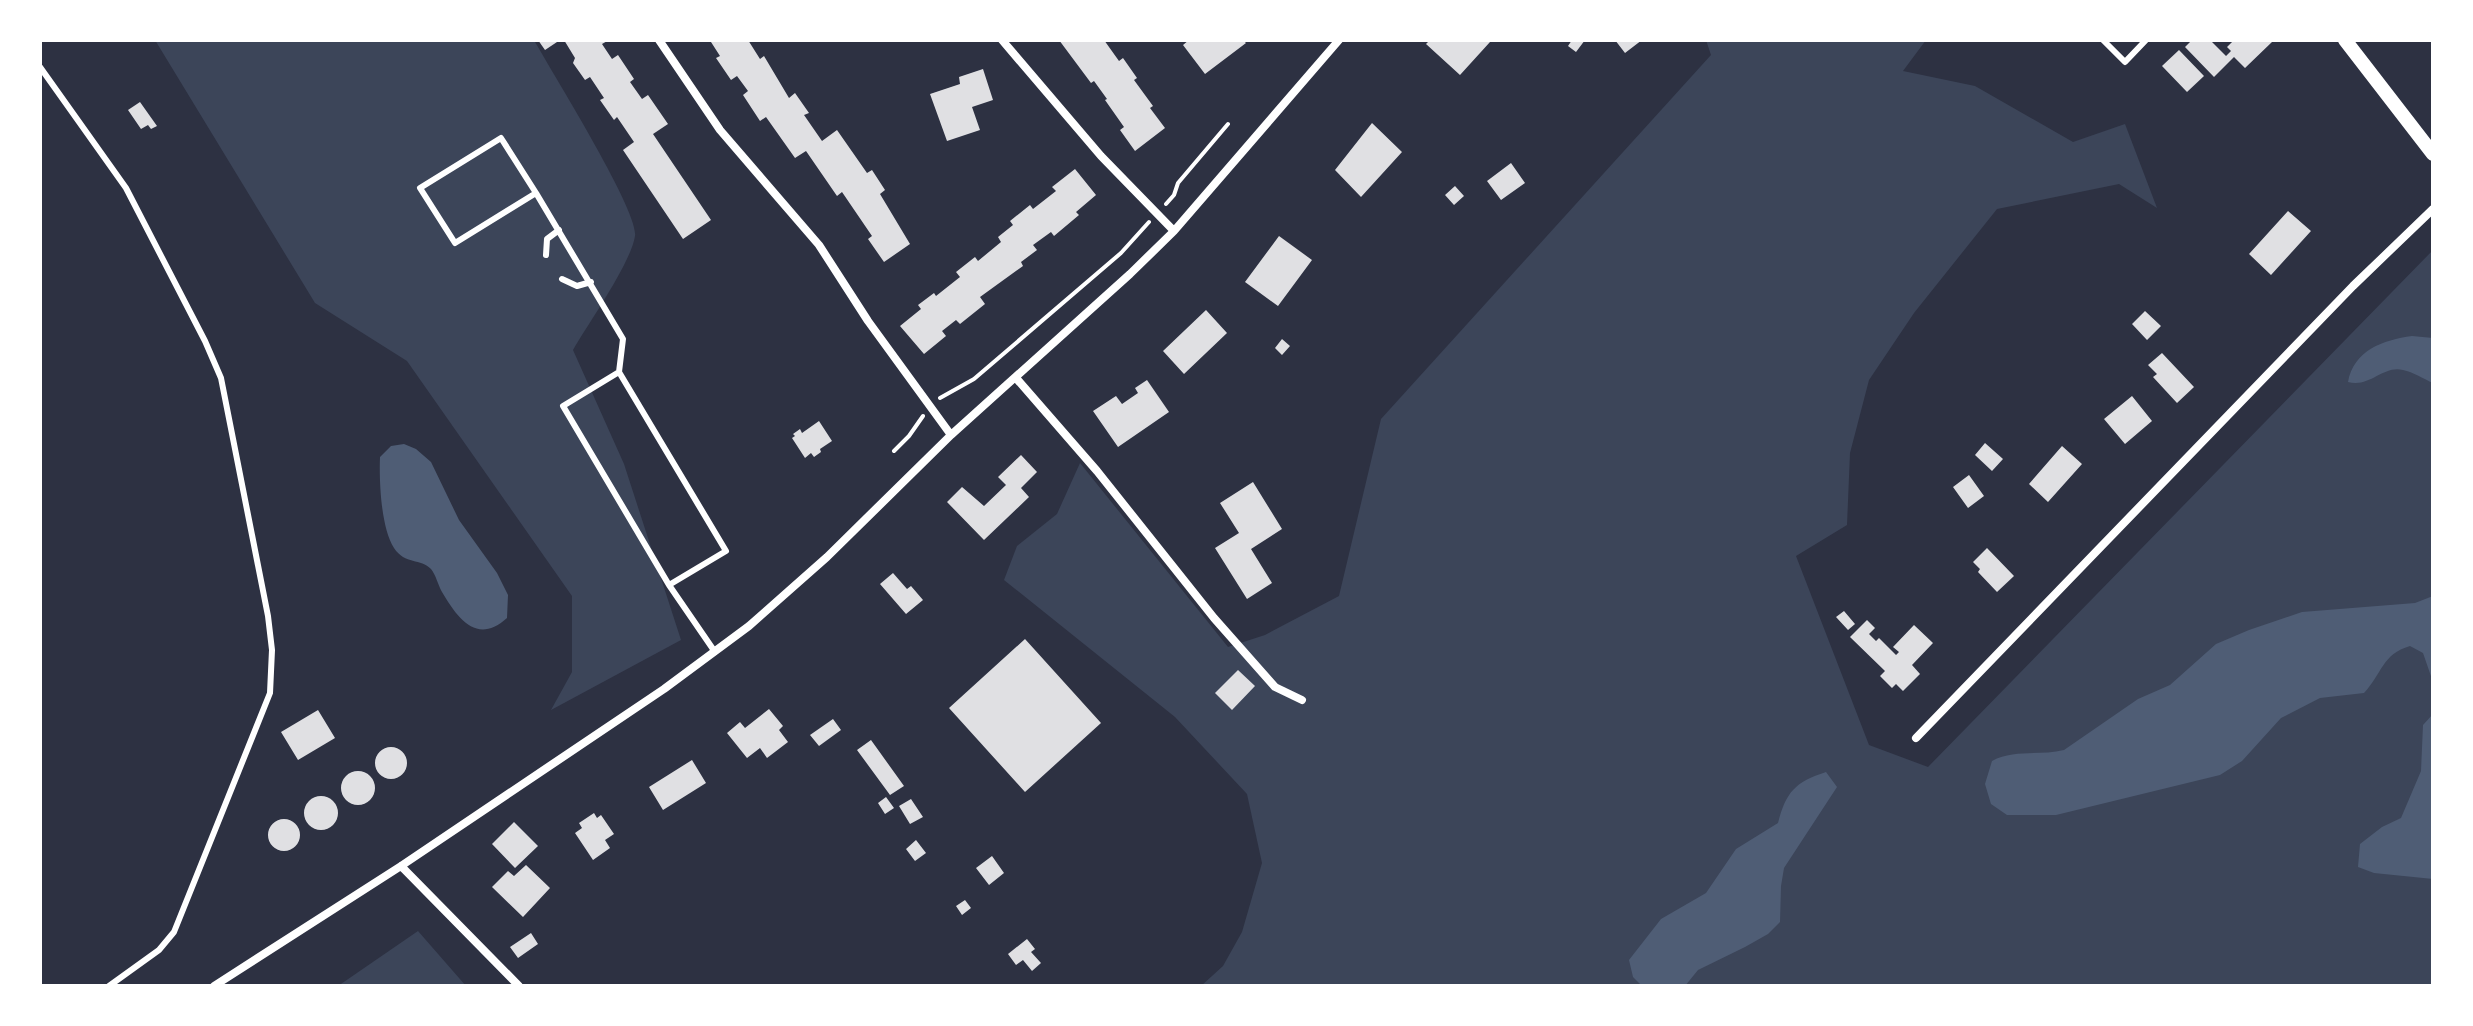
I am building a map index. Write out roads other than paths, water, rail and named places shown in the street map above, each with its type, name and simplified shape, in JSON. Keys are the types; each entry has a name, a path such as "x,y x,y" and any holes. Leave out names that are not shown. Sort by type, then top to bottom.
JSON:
{"street":[{"path":"659,40 720,130 819,245 868,321 951,435"},
{"path":"1002,40 1101,156 1174,231"},
{"path":"214,986 401,866 664,689 749,626 827,557 951,435 1174,231 1339,40"},
{"path":"2345,40 2433,154"},
{"path":"1916,738 2353,286 2433,209"},
{"path":"1016,378 1097,471 1264,676 1275,687 1302,700"},
{"path":"401,866 519,986"}],"lane":[{"path":"2103,40 2125,62 2146,40"},
{"path":"40,67 126,188 221,378 272,650 270,693 174,932 159,950 109,986"},
{"path":"536,193 455,243 420,188 501,138 536,193 623,339 619,372 726,551 669,585"},
{"path":"546,255 547,239 559,230"},
{"path":"562,279 577,286 591,282"},
{"path":"619,372 563,406 669,585 715,652"}]}
